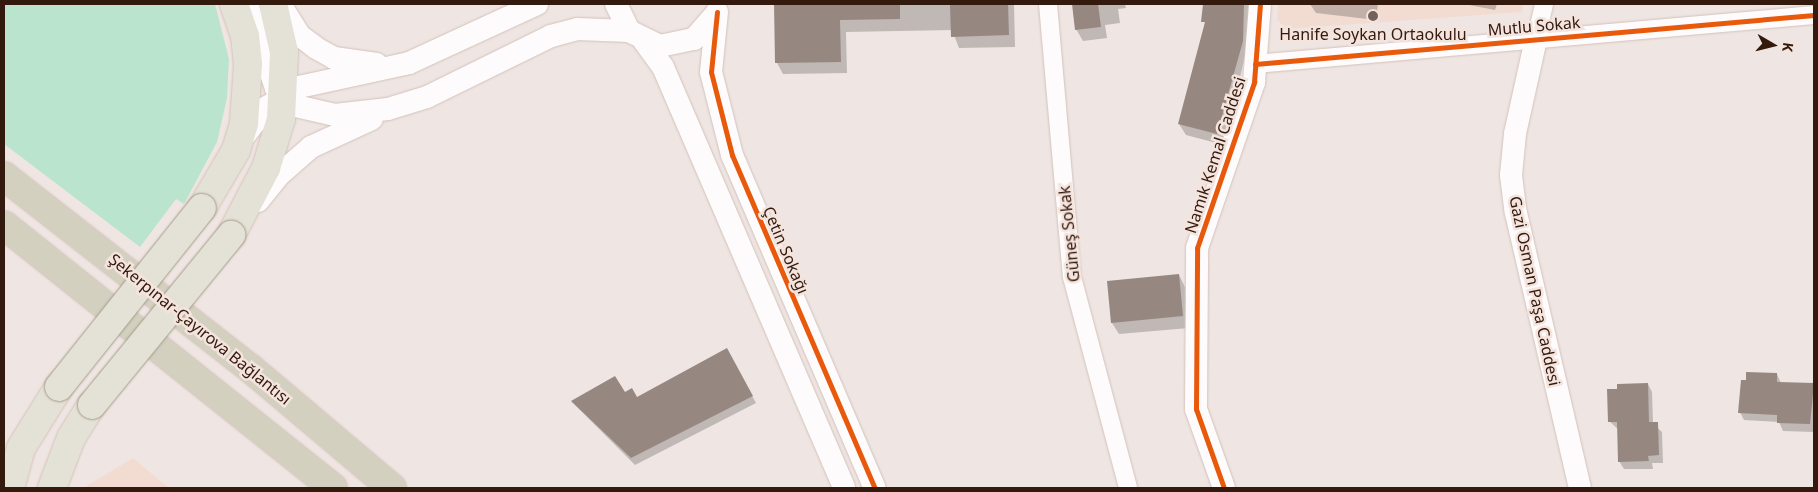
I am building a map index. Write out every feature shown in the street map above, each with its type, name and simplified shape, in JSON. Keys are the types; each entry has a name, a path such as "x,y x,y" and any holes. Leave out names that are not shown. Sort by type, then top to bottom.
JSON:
{"highway":[{"name":"Şekerpınar-Çayırova Bağlantısı","path":"4,176 250,368 392,488"},
{"path":"4,225 333,488"}],"main road":[{"path":"10,488 22,448 58,387 202,208 236,150 244,123 248,64 234,4"},
{"path":"52,488 71,438 92,406 231,235 266,168 283,96 284,52 273,4"}],"street":[{"path":"247,4 270,78 283,96 310,111 335,115 410,104"},
{"path":"280,4 299,35 334,58 376,64 429,52"},
{"path":"236,150 256,118 283,96 314,82 391,68 537,4"},
{"path":"616,4 636,36 663,67 844,488"},
{"name":"Güneş Sokak","path":"1048,4 1072,278 1128,488"},
{"name":"Namık Kemal Caddesi","path":"1224,488 1196,410 1198,248 1254,82 1260,4"},
{"name":"Gazi Osman Paşa Caddesi","path":"1544,4 1515,134 1512,175 1516,214 1580,488"},
{"path":"231,235 279,175 311,147 410,104 551,36 577,29 636,36 669,46 694,39 718,8"},
{"name":"Çetin Sokağı","path":"718,8 711,72 732,155 875,488"},
{"name":"Mutlu Sokak","path":"1255,64 1814,15"}],"shaded area":[{"name":"Hanife Soykan Ortaokulu","path":"1278,4 1524,4 1522,12 1287,29 1277,20"},
{"path":"133,458 169,488 83,488"}],"green space":[{"path":"4,4 215,4 229,59 227,98 217,142 184,204 176,199 140,247 4,144"}],"building":[{"path":"774,4 900,4 900,19 840,20 841,62 775,63"},
{"path":"950,4 1008,4 1009,35 951,37"},
{"path":"1072,4 1098,4 1101,27 1075,30"},
{"path":"1203,4 1244,4 1243,41 1217,134 1178,124 1205,22 1201,22"},
{"path":"1179,274 1183,316 1111,323 1107,281"},
{"path":"727,348 753,396 631,458 571,401 615,376 625,392 632,388 637,397"},
{"path":"1746,372 1777,373 1777,382 1814,383 1810,424 1777,423 1777,415 1738,413 1741,380 1746,380"},
{"path":"1648,383 1649,422 1658,422 1659,455 1648,456 1649,461 1618,462 1617,422 1608,422 1607,389 1617,389 1617,384"}],"cycle path":[{"path":"1224,488 1196,409 1197,248 1254,82 1260,4"},
{"path":"717,12 711,72 732,155 875,488"},
{"path":"1255,64 1814,15"}],"place":[{"name":"Hanife Soykan Ortaokulu","path":"1373,16"}]}
